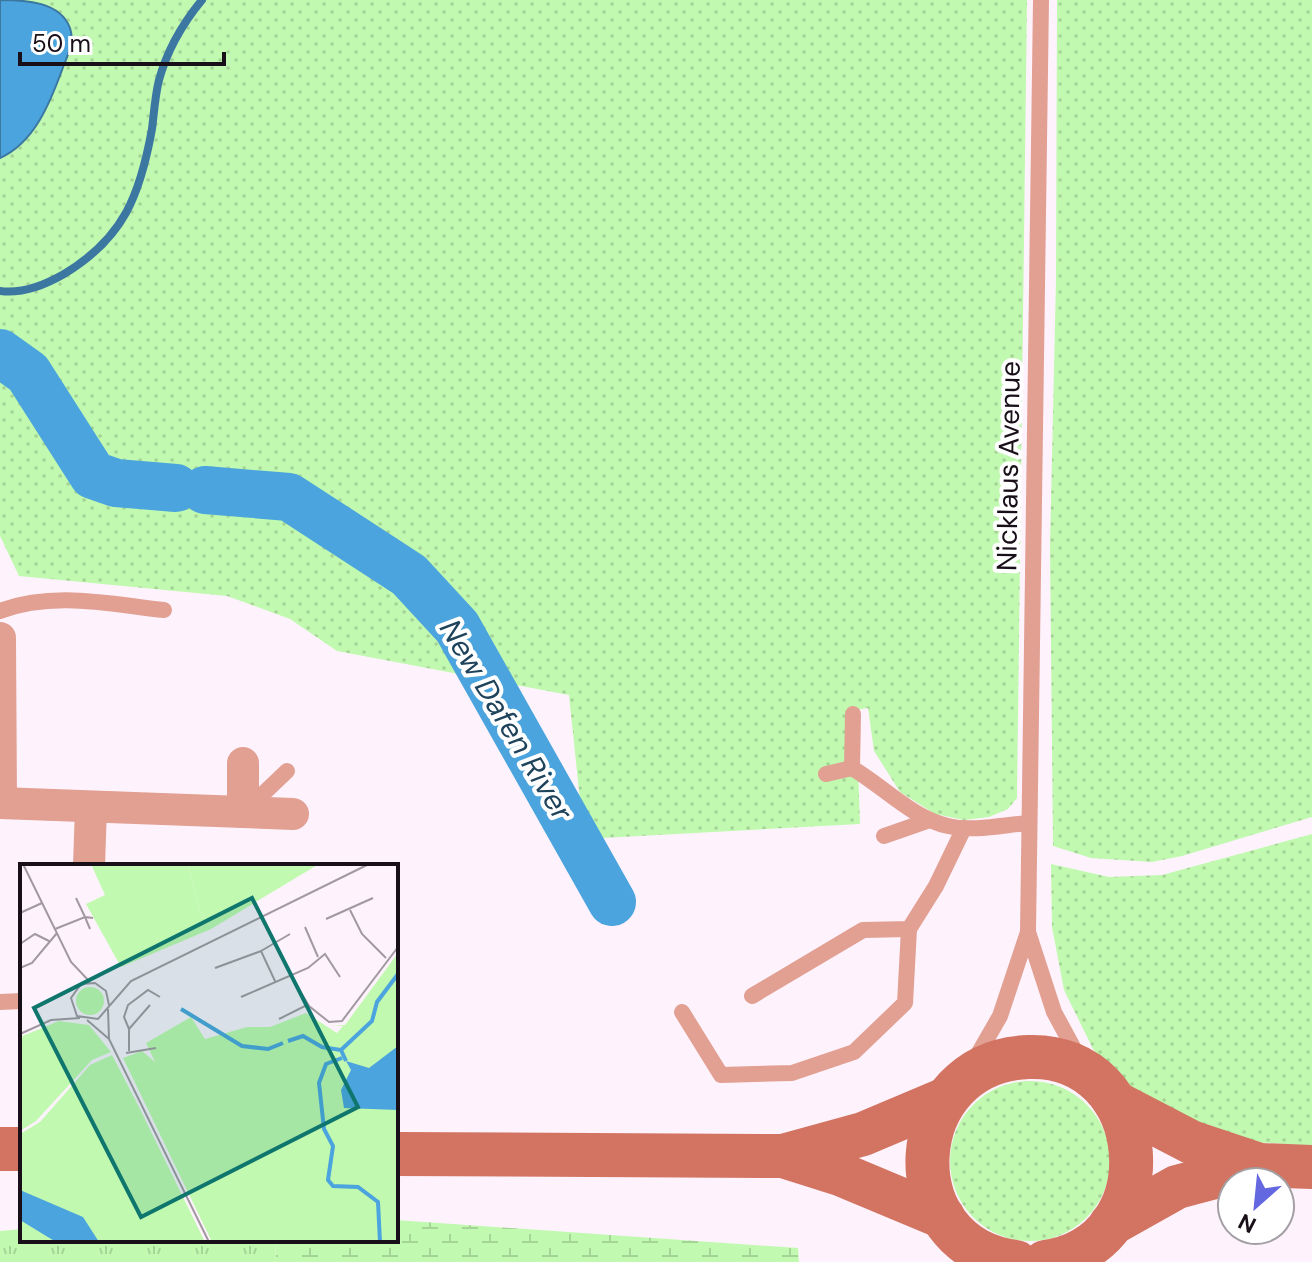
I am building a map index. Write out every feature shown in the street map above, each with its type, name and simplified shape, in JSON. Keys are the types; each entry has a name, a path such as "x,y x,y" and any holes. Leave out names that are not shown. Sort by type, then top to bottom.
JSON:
{"main road":[{"path":"398,1154 783,1156 863,1134 954,1090 983,1068 1006,1059 1031,1057 1060,1062 1191,1142 1260,1165 1312,1167"},
{"path":"1064,1259 1095,1241 1111,1224 1123,1205 1131,1183 1133,1160 1125,1121 1102,1088"},
{"path":"954,1090 934,1120 927,1143 926,1168 931,1193 943,1217 959,1236 993,1258"},
{"path":"783,1156 840,1174 943,1217"},
{"path":"1111,1224 1177,1187 1260,1165"}],"street":[{"path":"0,638 0,803 293,814"},
{"path":"243,763 243,812"},
{"path":"89,864 91,807"}],"lane":[{"name":"Nicklaus Avenue","path":"1041,0 1028,932 1054,1012 1102,1088"},
{"path":"0,611 23,602 48,599 164,610"},
{"path":"852,768 853,714"},
{"path":"826,774 852,768 930,820 947,826 964,828 1028,823"},
{"path":"243,812 287,771"},
{"path":"884,836 930,820"},
{"path":"682,1012 721,1075 792,1073 854,1052 905,1003 909,929 936,886 964,828"},
{"path":"752,996 863,930 909,929"},
{"name":"Nicklaus Avenue","path":"954,1090 1000,1016 1028,932"},
{"path":"0,1002 20,1001"}],"green space":[{"path":"0,0 1027,0 1017,798 1008,809 989,817 964,820 935,814 900,792 874,751 868,708 856,710 860,824 584,839 569,695 337,651 290,619 227,596 19,576 0,536"},
{"path":"1057,0 1312,0 1312,817 1152,862 1091,858 1053,846 1050,545 1056,280"},
{"path":"1312,834 1312,1146 1228,1140 1116,1079 1093,1049 1064,990 1052,927 1051,864 1109,877 1162,875"},
{"path":"1030,1081 1061,1087 1087,1104 1104,1130 1110,1161 1104,1192 1087,1218 1061,1235 1030,1241 999,1235 973,1218 956,1192 950,1161 956,1130 973,1104 999,1087"},
{"path":"398,1220 798,1248 799,1262 276,1262 275,1242 398,1242"},
{"path":"20,1229 20,1242 275,1242 276,1262 0,1262 0,1231"}],"water":[{"path":"0,0 50,7 65,19 72,39 57,83 39,121 22,143 0,158"}],"waterway":[{"path":"0,291 25,290 57,278 85,260 115,230 126,213 142,174 156,92 166,58 188,18 202,0"},
{"name":"New Dafen River","path":"0,353 28,373 93,475 116,483 176,488"},
{"name":"New Dafen River","path":"205,490 289,497 409,575 457,627 612,902"}]}
